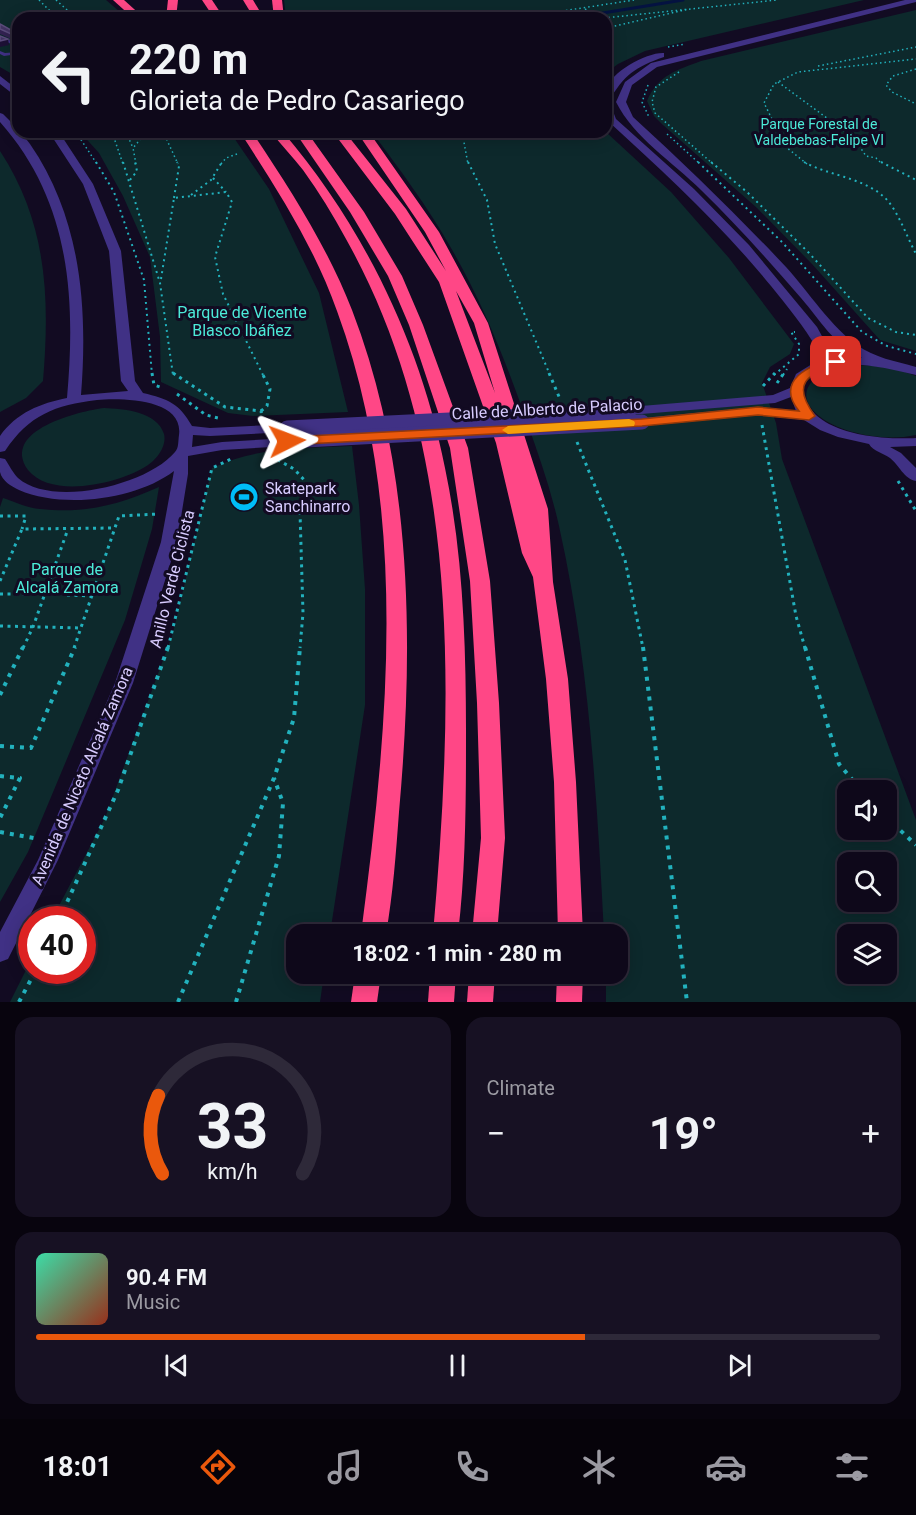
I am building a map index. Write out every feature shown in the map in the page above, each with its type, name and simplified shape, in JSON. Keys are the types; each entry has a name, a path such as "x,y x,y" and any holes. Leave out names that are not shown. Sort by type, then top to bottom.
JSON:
{"highway":[{"path":"118,0 132,12"},
{"path":"249,138 278,180 303,223 345,311 379,430 392,540 396,698 386,844 375,924"},
{"path":"282,138 319,184 364,259 392,322 434,452 447,544 455,644 455,836 447,924"},
{"path":"305,138 357,212 395,276 417,325 459,448 480,581 488,703 493,838 486,924"},
{"path":"344,138 401,212 446,282 505,443 531,553 543,582"},
{"path":"367,138 437,239 481,323 539,509 543,582 558,690 565,782 571,924"},
{"path":"364,1002 367,984"},
{"path":"441,1002 442,984"},
{"path":"480,1002 481,984"},
{"path":"569,1002 570,984"}],"street":[{"path":"612,83 639,62 672,51 894,0"},
{"path":"915,0 743,40 654,65 628,84 621,102 628,118 705,188 759,245 839,337 853,349 879,361 916,371"},
{"path":"0,80 12,89"},
{"path":"0,116 12,131"},
{"path":"612,120 690,191 745,247 813,330 823,349 818,367"},
{"path":"17,138 51,188 72,256 78,346 74,398"},
{"path":"58,138 88,184 115,251 128,381 138,396"},
{"path":"879,361 836,362 818,367 799,381 796,390 798,403 809,416 825,428 846,436 893,444 916,442"},
{"name":"Calle de Alberto de Palacio","path":"182,454 273,438 775,399 796,390"},
{"path":"0,448 7,433 24,419 47,406 74,398 118,394 138,396 172,408 182,418 187,429"},
{"name":"Calle de Alberto de Palacio","path":"187,429 273,438 642,422 758,411 809,416"},
{"name":"Avenida de Niceto Alcalá Zamora","path":"0,953 56,842 124,683 169,542 181,474 182,454 187,441 187,429"},
{"path":"871,442 896,456 916,477"},
{"path":"1,470 14,482 31,490 78,497 104,494 144,482 169,468 182,454"}],"path":[{"path":"39,0 51,12"},
{"path":"56,0 69,12"},
{"path":"557,12 634,0"},
{"path":"612,17 777,0"},
{"path":"612,26 699,7"},
{"path":"584,8 592,12"},
{"path":"916,47 850,58 798,72 774,84 764,103 777,133 790,152 817,168 868,187 887,199 916,254"},
{"path":"798,72 916,59"},
{"path":"916,69 893,76 886,85 892,92 916,104"},
{"path":"680,71 656,87 652,102 655,113 755,200 809,253 868,318 890,329 916,335"},
{"path":"648,117 642,102 647,87 654,81"},
{"path":"778,82 854,138 866,156 876,158 885,166 916,180"},
{"path":"666,133 782,242 862,332 887,346 916,354"},
{"path":"81,138 114,192 144,280 150,364 154,385 164,389"},
{"path":"114,138 160,283 173,375 225,407 261,411 267,406 270,389 223,294 215,257 232,202 213,178"},
{"path":"129,138 137,171 129,180"},
{"path":"133,148 141,138"},
{"path":"160,283 179,166 166,138"},
{"path":"463,138 469,168 487,200 495,244 564,409"},
{"path":"190,195 213,178 221,162 228,156 237,154"},
{"path":"174,198 226,192"},
{"path":"757,387 766,386 781,367 799,354 799,344 791,332 798,332"},
{"path":"774,387 787,370 797,364"},
{"path":"759,392 767,390"},
{"path":"174,393 183,397 206,415 224,418"},
{"path":"261,411 273,438"},
{"path":"178,1002 274,778 294,718 303,613 300,512 306,495 306,482 294,469 273,438 254,418"},
{"path":"762,420 796,616 839,764 853,780"},
{"path":"576,440 625,560 644,651 667,855 687,1002"},
{"name":"Anillo Verde Ciclista","path":"65,906 118,790 173,633 212,468 234,458"},
{"path":"895,477 916,511"},
{"path":"0,746 31,748 52,703 81,628 119,516 174,514"},
{"path":"0,516 26,516 0,581"},
{"path":"22,529 114,528"},
{"path":"0,695 33,627 68,529"},
{"path":"0,594 26,594"},
{"path":"67,595 92,596"},
{"path":"0,626 81,628"},
{"path":"0,776 21,778 0,818"},
{"path":"236,1002 279,856 283,802 274,778"},
{"path":"897,827 916,845"},
{"path":"0,832 56,842"},
{"path":"19,1002 29,984"}],"green space":[{"path":"0,0 106,0 120,12 12,12 12,74 0,67"},
{"path":"284,0 864,0 645,51 612,68 612,12 285,12"},
{"name":"Parque Forestal de Valdebebas-Felipe VI","path":"916,10 916,351 880,340 812,264 757,208 654,116 647,101 651,92 663,79 701,61"},
{"name":"Parque de Vicente Blasco Ibáñez","path":"85,138 234,138 269,189 319,293 348,412 253,416 228,413 161,382 160,337 150,257 123,196 99,153"},
{"path":"376,138 612,138 671,192 729,258 794,344 790,354 770,367 762,383 776,423 782,459 916,820 916,1002 606,1002 606,984 628,984 628,924 603,924 595,780 585,678 578,627 556,513 545,473 502,355 484,311 442,233"},
{"path":"0,151 16,178 36,233 42,262 46,320 43,381 26,398 0,412"},
{"path":"849,365 883,367 916,376 916,435 881,437 863,434 846,430 816,414 806,395 809,386 817,377 830,370"},
{"path":"104,408 138,413 154,420 160,426 165,439 158,456 136,472 122,478 87,486 53,484 39,479 28,470 22,456 25,444 33,434 62,418"},
{"path":"352,446 365,589 365,705 332,924 286,924 286,984 323,984 320,1002 10,1002 19,984 96,984 96,906 59,906 105,818 173,633 212,468 263,452"},
{"name":"Parque de Alcalá Zamora","path":"159,487 152,529 125,620 28,852 0,902 0,507 3,498 35,508 72,510 101,507 130,499"}],"building":[{"path":"0,24 12,31 12,34 0,29"}],"waterway":[{"path":"609,12 683,0"}],"slow traffic":[{"path":"508,430 629,423"}],"place":[{"name":"Skatepark Sanchinarro","path":"244,497"}],"route":[{"path":"287,441 642,422 758,411 809,416 798,403 796,390 799,381 818,367 836,362"}]}
